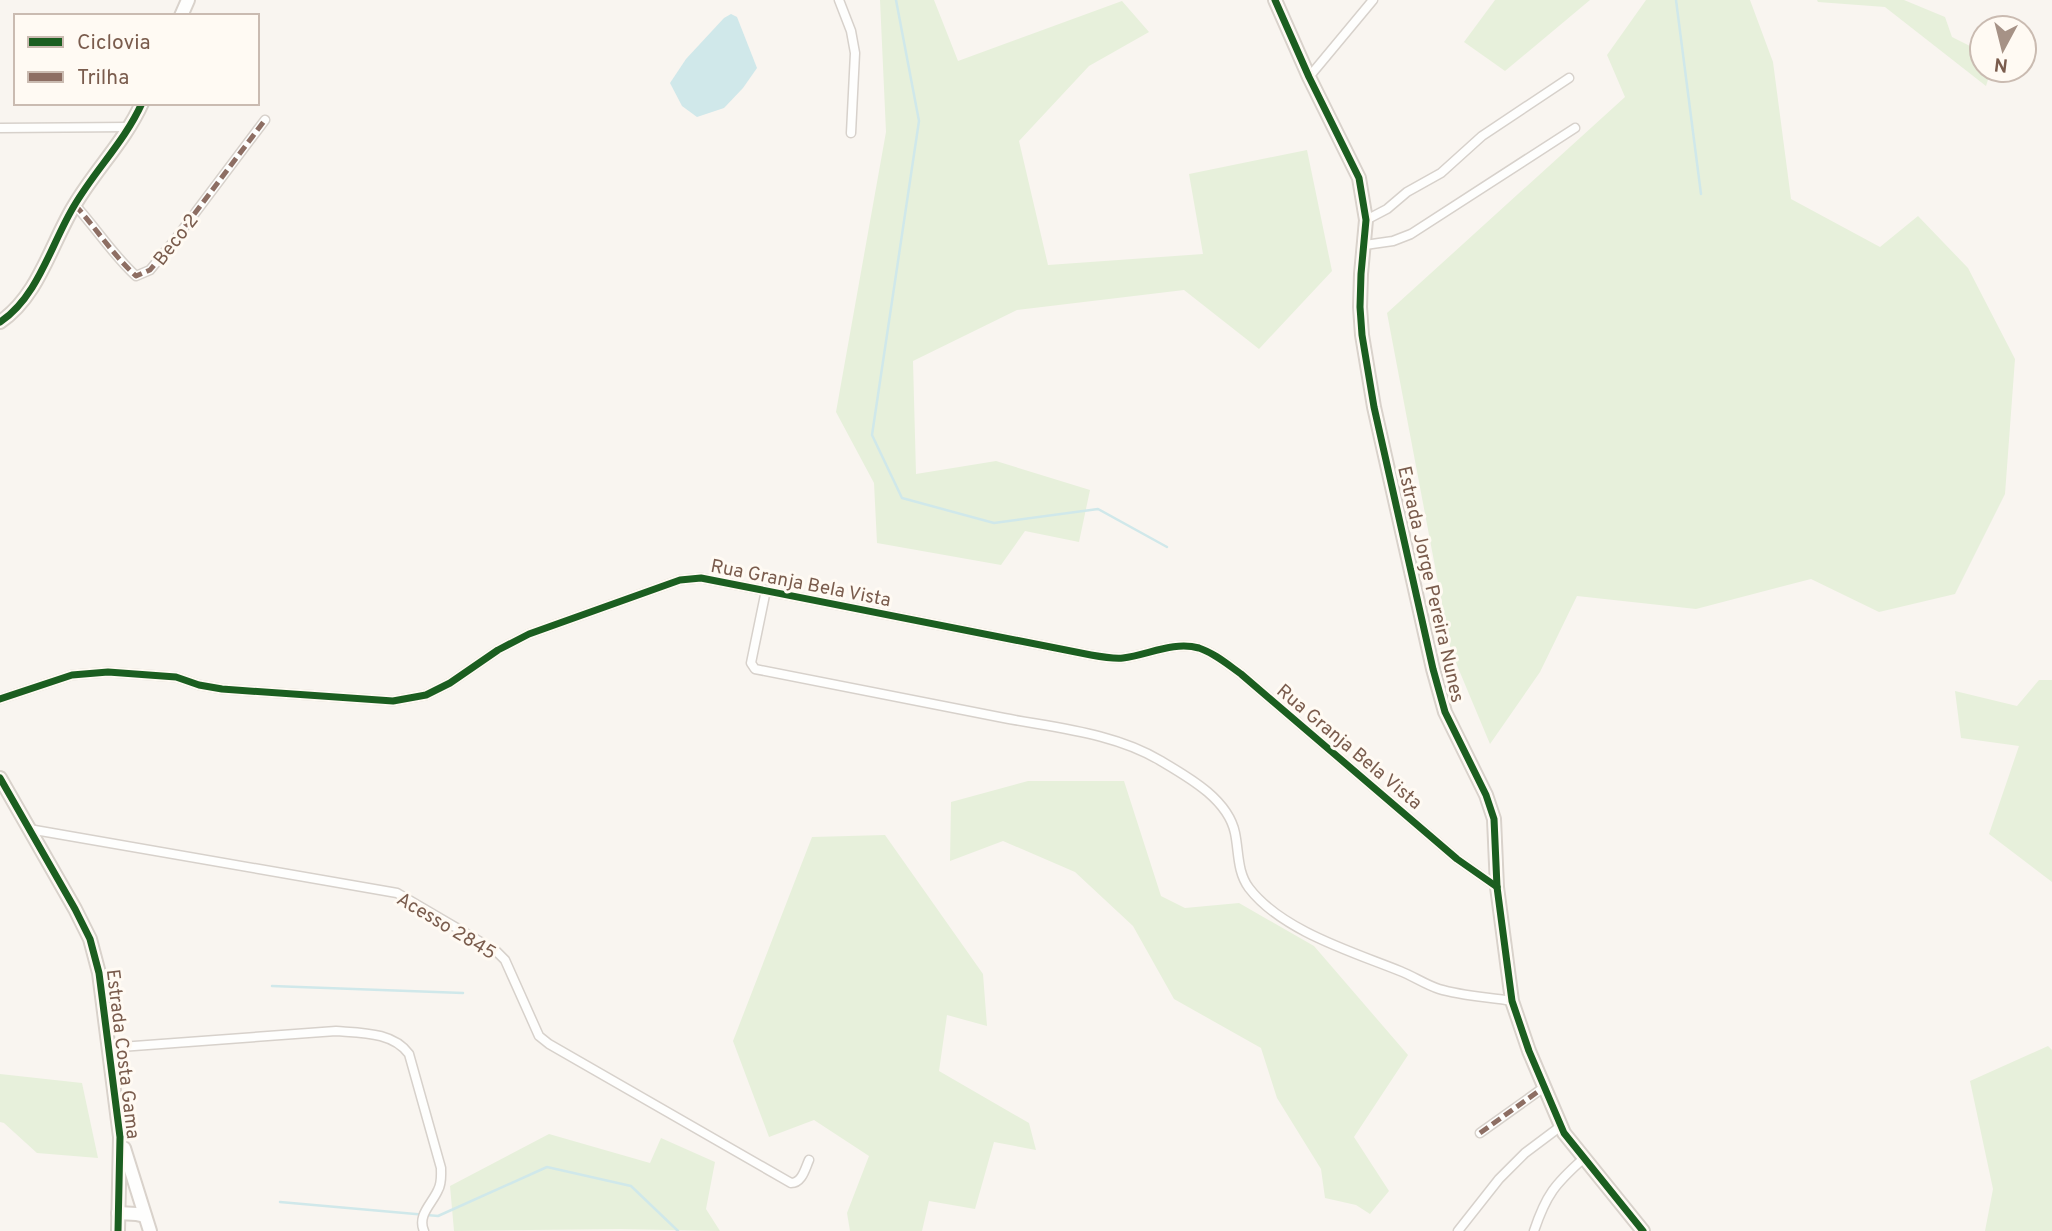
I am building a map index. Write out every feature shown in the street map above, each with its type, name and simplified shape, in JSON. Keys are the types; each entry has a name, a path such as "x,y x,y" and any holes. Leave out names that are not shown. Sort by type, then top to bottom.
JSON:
{"street":[{"path":"839,0 855,52 851,132"},
{"name":"Estrada Jorge Pereira Nunes","path":"1275,0 1309,77 1359,178 1366,220 1360,307 1374,407 1442,701 1456,738 1486,795 1494,819 1497,887 1512,1001 1543,1088 1561,1126 1583,1159 1643,1231"},
{"path":"1309,77 1373,0"},
{"path":"1366,220 1441,173 1482,136 1569,78"},
{"path":"0,322 15,312 27,296 75,205 131,127 141,105"},
{"name":"Beco 2","path":"75,205 122,263 136,276 150,270 265,120"},
{"path":"0,128 131,127"},
{"path":"1365,245 1394,242 1411,234 1576,128"},
{"name":"Rua Granja Bela Vista","path":"0,699 72,675 108,672 176,677 222,689 393,701 426,695 529,634 680,580 701,578 1091,655 1122,658 1186,646 1200,649 1217,656 1241,674 1457,859 1497,887"},
{"path":"765,590 751,663 755,669 1076,732 1130,746 1159,760 1201,787 1226,811 1235,832 1241,874 1250,889 1286,919 1332,945 1439,989 1512,1001"},
{"name":"Estrada Costa Gama","path":"0,778 90,939 100,973 107,1048 120,1137 118,1231"},
{"name":"Acesso 2845","path":"29,829 397,893 496,951 505,960 539,1036 549,1044 791,1183 800,1180 809,1160"},
{"path":"107,1048 337,1031 368,1034 403,1045 409,1054 441,1168 439,1190 422,1218 424,1231"},
{"path":"1480,1133 1543,1088"},
{"path":"1458,1231 1499,1179 1525,1153 1561,1126"},
{"path":"120,1137 150,1231"},
{"path":"1534,1231 1548,1196 1557,1183 1583,1159"},
{"path":"118,1213 145,1216"}],"green space":[{"path":"880,0 934,0 958,61 1122,1 1149,32 1089,66 1019,141 1048,265 1203,254 1189,174 1307,150 1332,271 1259,349 1184,290 1017,310 913,361 916,474 996,461 1090,490 1079,542 1025,531 1001,565 877,543 874,483 836,412 886,132"},
{"path":"1495,0 1590,0 1505,71 1464,42"},
{"path":"1646,0 1750,0 1773,62 1791,199 1880,247 1918,216 1968,268 2015,359 2005,494 1955,594 1879,612 1811,579 1696,609 1577,596 1540,672 1490,744 1451,651 1387,313 1625,97 1607,55"},
{"path":"1817,0 1904,0 1945,17 1952,37 1968,45 1968,72 1885,7"},
{"path":"2039,680 2052,680 2052,882 1989,834 2019,746 1961,738 1955,691 2017,706"},
{"path":"1028,781 1124,781 1161,896 1185,908 1239,903 1314,946 1408,1055 1354,1137 1389,1191 1370,1214 1356,1205 1325,1198 1321,1169 1277,1098 1261,1048 1174,999 1133,926 1075,872 1003,841 950,861 951,802"},
{"path":"885,835 983,974 987,1026 947,1015 939,1071 1029,1123 1036,1150 994,1142 975,1209 929,1201 922,1231 850,1231 847,1213 869,1156 814,1120 769,1137 733,1041 812,837"},
{"path":"2048,1046 2052,1050 2052,1231 1985,1231 1993,1189 1970,1081"},
{"path":"0,1074 82,1083 98,1158 37,1153 0,1122"},
{"path":"549,1134 650,1163 661,1138 715,1162 706,1209 720,1231 454,1231 450,1186"}],"water":[{"path":"731,14 737,17 757,68 724,108 697,117 682,106 670,83 686,59 724,18"}],"waterway":[{"path":"896,0 919,121 872,435 902,498 994,523 1098,509 1167,547"},
{"path":"1676,0 1701,194"},
{"path":"272,986 463,993"},
{"path":"280,1202 438,1216 547,1167 631,1186 678,1231"}],"marked path":[{"path":"75,205 136,276 150,270 265,120"},
{"path":"1480,1133 1543,1088"}],"cycle path":[{"path":"1275,0 1309,77 1359,178 1366,220 1360,307 1374,407 1445,712 1486,795 1494,819 1497,887 1512,1001 1529,1051 1564,1133 1643,1231"},
{"path":"0,322 24,299 34,284 74,206 127,130 141,105"},
{"path":"0,699 72,675 108,672 176,677 222,689 393,701 426,695 529,634 680,580 701,578 1103,657 1123,658 1180,646 1205,650 1241,674 1457,859 1497,887"},
{"path":"0,778 75,909 90,939 99,973 120,1137 118,1231"}]}
